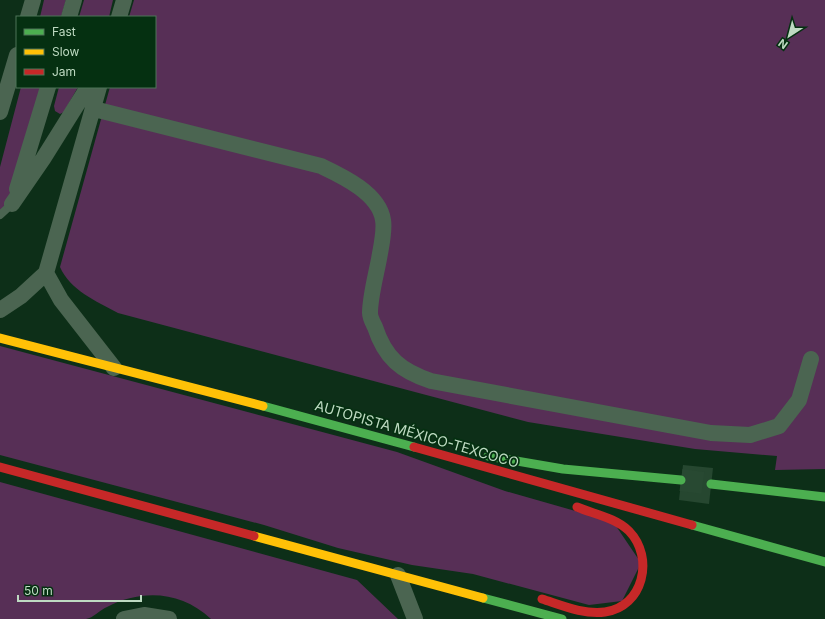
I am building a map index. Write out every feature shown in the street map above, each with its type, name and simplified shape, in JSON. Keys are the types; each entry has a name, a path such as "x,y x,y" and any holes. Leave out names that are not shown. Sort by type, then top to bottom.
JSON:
{"highway":[{"name":"AUTOPISTA MÉXICO-TEXCOCO","path":"0,338 367,433 478,466 825,562"},
{"path":"367,433 562,469 681,480"},
{"path":"478,466 529,489"},
{"path":"0,467 562,619"},
{"path":"711,484 825,497"},
{"path":"532,597 594,612 605,612 615,609 627,602 637,591 641,583 644,574 643,556 640,547 631,532 611,519 569,504"},
{"path":"405,577 455,581"}],"street":[{"path":"28,16 33,0"},
{"path":"69,16 74,0"},
{"path":"0,112 15,60"},
{"path":"12,204 48,88"},
{"path":"12,204 43,159 87,88"},
{"path":"0,310 22,296 46,273 100,88"},
{"path":"94,108 321,166 360,187 375,203 383,219 381,248 370,314 379,340 386,352 396,363 411,375 431,381 711,433 750,436 779,426 799,400 811,359"},
{"path":"46,273 61,300 114,368"},
{"path":"405,577 415,619"},
{"path":"124,619 144,615 169,619"}],"lane":[{"path":"0,215 12,204"}],"shaded area":[{"path":"44,0 66,0 61,16 40,16"},
{"path":"84,0 113,0 109,16 79,16"},
{"path":"134,0 825,0 825,469 775,470 777,456 695,449 528,422 118,313 84,294 70,282 60,267 110,88 156,88 156,16 129,16"},
{"path":"21,88 42,88 7,212 0,210 0,167"},
{"path":"59,88 77,88 64,112 60,114 55,111 54,106"},
{"path":"0,346 397,452 505,491 600,518 616,526 641,563 622,601 589,605 473,574 412,565 338,548 264,525 0,455"},
{"path":"0,482 357,580 398,619 211,619 187,603 174,598 147,596 134,597 120,601 104,608 86,619 0,619"}],"building":[{"path":"683,465 713,468 709,504 679,500"}],"tunnel":[{"path":"681,480 711,484"}],"traffic: fast":[{"path":"263,406 414,447"},
{"path":"488,456 563,469 681,480"},
{"path":"711,484 825,497"},
{"path":"692,525 825,562"},
{"path":"483,598 562,619"}],"traffic: slow":[{"path":"0,338 263,406"},
{"path":"254,536 483,598"}],"traffic: jam":[{"path":"414,447 692,525"},
{"path":"0,467 254,536"},
{"path":"542,599 581,611 597,613 605,612 618,608 628,601 636,591 641,580 643,567 642,554 637,542 629,531 618,523 577,507"}]}
